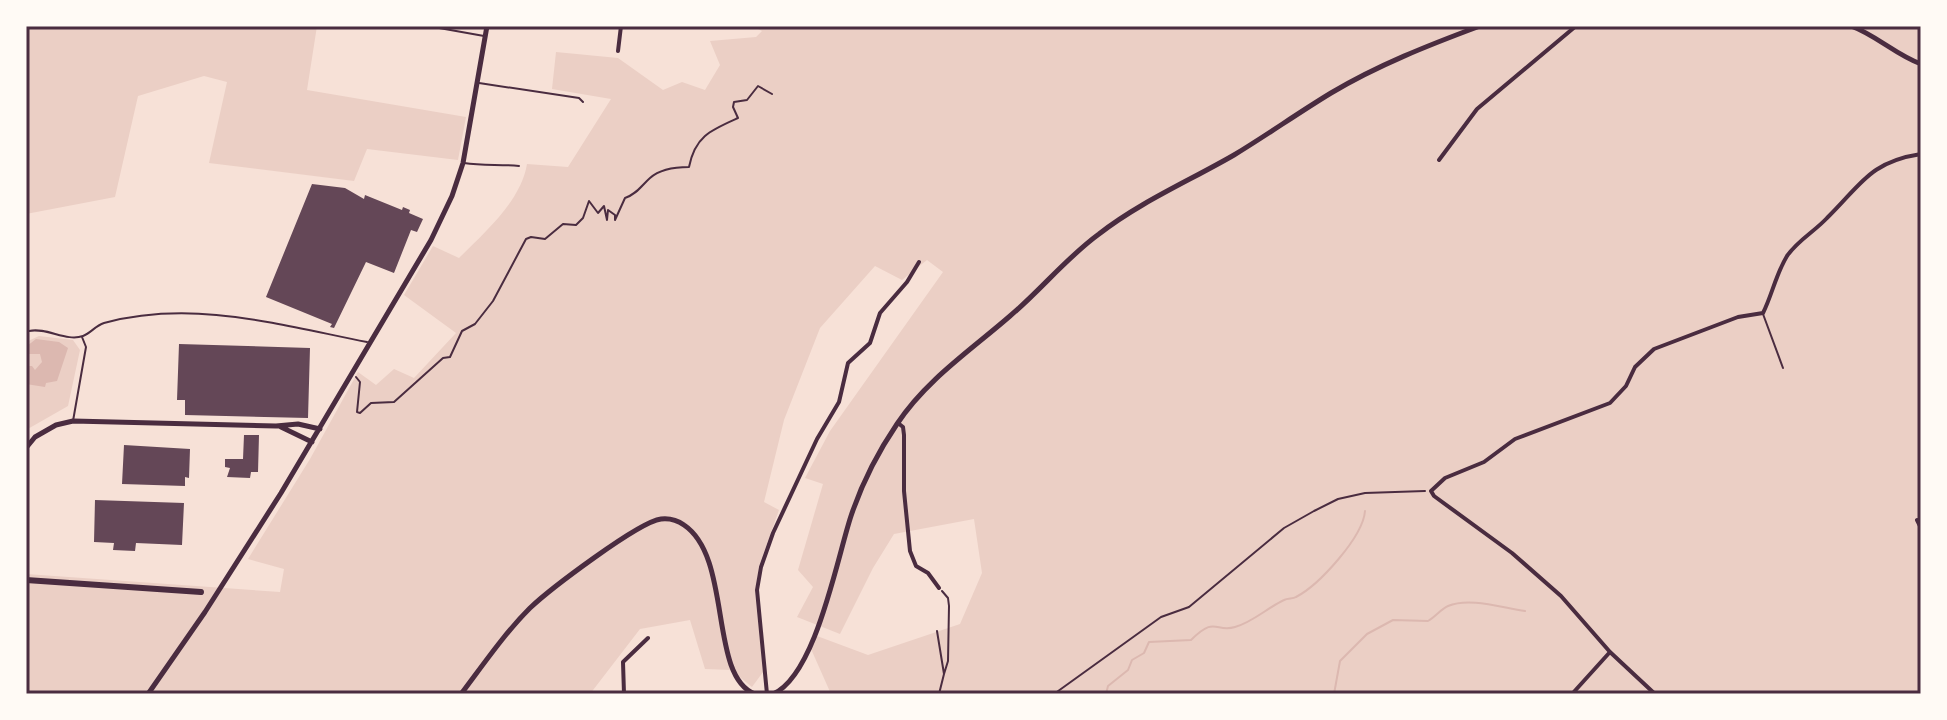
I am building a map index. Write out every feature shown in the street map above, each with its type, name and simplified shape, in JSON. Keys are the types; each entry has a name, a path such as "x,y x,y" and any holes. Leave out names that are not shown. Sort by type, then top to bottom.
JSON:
{"main road":[{"path":"26,580 201,592"}],"street":[{"path":"148,694 236,564 431,240 452,196 463,163 487,26"},
{"path":"618,51 621,26"},
{"path":"919,262 907,282 880,313 870,343 848,363 839,402 817,439 773,533 761,567 757,590 770,694 790,681 825,610 859,494 870,470 898,423 923,391 1030,300 1066,261 1100,232 1169,189 1233,155 1333,92 1396,59 1480,26"},
{"path":"1439,160 1477,109 1576,26"},
{"path":"1851,26 1869,33 1921,64"},
{"path":"1655,694 1610,652 1561,596 1512,553 1431,491 1445,478 1484,462 1515,439 1610,403 1626,386 1635,367 1654,349 1738,317 1763,313 1787,257 1802,237 1830,215 1864,177 1903,157 1921,154"},
{"path":"26,448 35,437 56,425 73,421 298,424 320,429"},
{"path":"898,423 903,427 904,435 904,491 910,551 916,566 928,573 939,588"},
{"path":"276,426 312,442"},
{"path":"461,694 532,606 641,527 660,519 673,519 686,526 706,554 717,586 721,627 732,664 739,683 746,692 755,694"},
{"path":"1917,520 1921,528"},
{"path":"624,694 623,662 648,638"},
{"path":"1572,694 1610,652"}],"lane":[{"path":"428,26 485,36"},
{"path":"477,83 579,98 583,102"},
{"path":"463,163 519,166"},
{"path":"1763,313 1783,368"},
{"path":"29,331 50,330 61,335 82,336 103,323 138,317 217,314 253,318 371,343"},
{"path":"73,421 86,347 82,336"}],"path":[{"path":"353,373 360,382 357,412 360,413 371,403 394,402 443,358 450,357 462,331 475,324 493,301 526,239 545,239 563,224 576,225 583,218 589,201 598,213 604,206 607,220 608,210 615,215 615,220 625,198 637,192 649,178 662,170 689,167 690,156 705,133 738,118 734,102 747,100 758,86 772,94"},
{"path":"1054,694 1161,617 1189,607 1284,528 1314,511 1338,499 1365,493 1431,491"},
{"path":"939,588 948,598 949,606 948,661 939,694"},
{"path":"937,631 944,674"},
{"path":"952,694 979,694"}],"shaded area":[{"path":"26,26 317,26 307,90 466,117 458,160 367,149 354,181 209,163 227,82 204,76 138,96 115,197 26,214"},
{"path":"752,26 1921,26 1921,694 831,694 811,649 817,636 868,655 960,624 982,573 974,519 894,534 840,634 797,617 813,587 798,570 823,484 805,478 830,431 943,272 927,260 902,280 875,266 820,328 784,420 764,502 779,510 759,566 755,592 763,672 752,687 731,670 705,669 690,620 640,629 590,694 40,694 37,691 26,694 26,574 280,592 284,569 248,559 310,459 358,372 376,385 394,369 414,378 456,333 404,295 433,246 459,258 510,203 518,191 527,164 568,167 611,99 552,89 556,52 618,58 663,90 682,82 705,90 720,65 710,41 756,37 762,31"},
{"path":"39,336 73,340 80,350 68,406 26,430 26,342"},
{"path":"36,339 59,342 68,348 57,381 46,383 45,387 26,384 26,366 32,366 35,370 42,362 40,354 26,354 27,346"}],"building":[{"path":"312,184 345,188 364,199 365,195 402,210 403,207 423,219 417,232 411,230 394,273 366,262 334,328 330,327 332,324 266,297"},
{"path":"179,344 310,348 308,418 185,415 185,400 177,400"},
{"path":"244,435 259,435 258,472 251,472 250,478 227,477 230,468 225,467 225,459 243,459"},
{"path":"124,445 190,449 189,478 185,477 185,486 122,484"},
{"path":"95,500 184,503 182,545 136,543 135,551 113,550 114,543 94,542"}],"waterway":[{"path":"1106,694 1108,686 1128,670 1132,660 1144,653 1149,642 1191,640 1211,626 1235,627 1305,591 1348,546 1357,534 1365,511"},
{"path":"1334,694 1340,661 1367,634 1393,620 1428,621 1448,606 1466,603 1525,611"}]}
